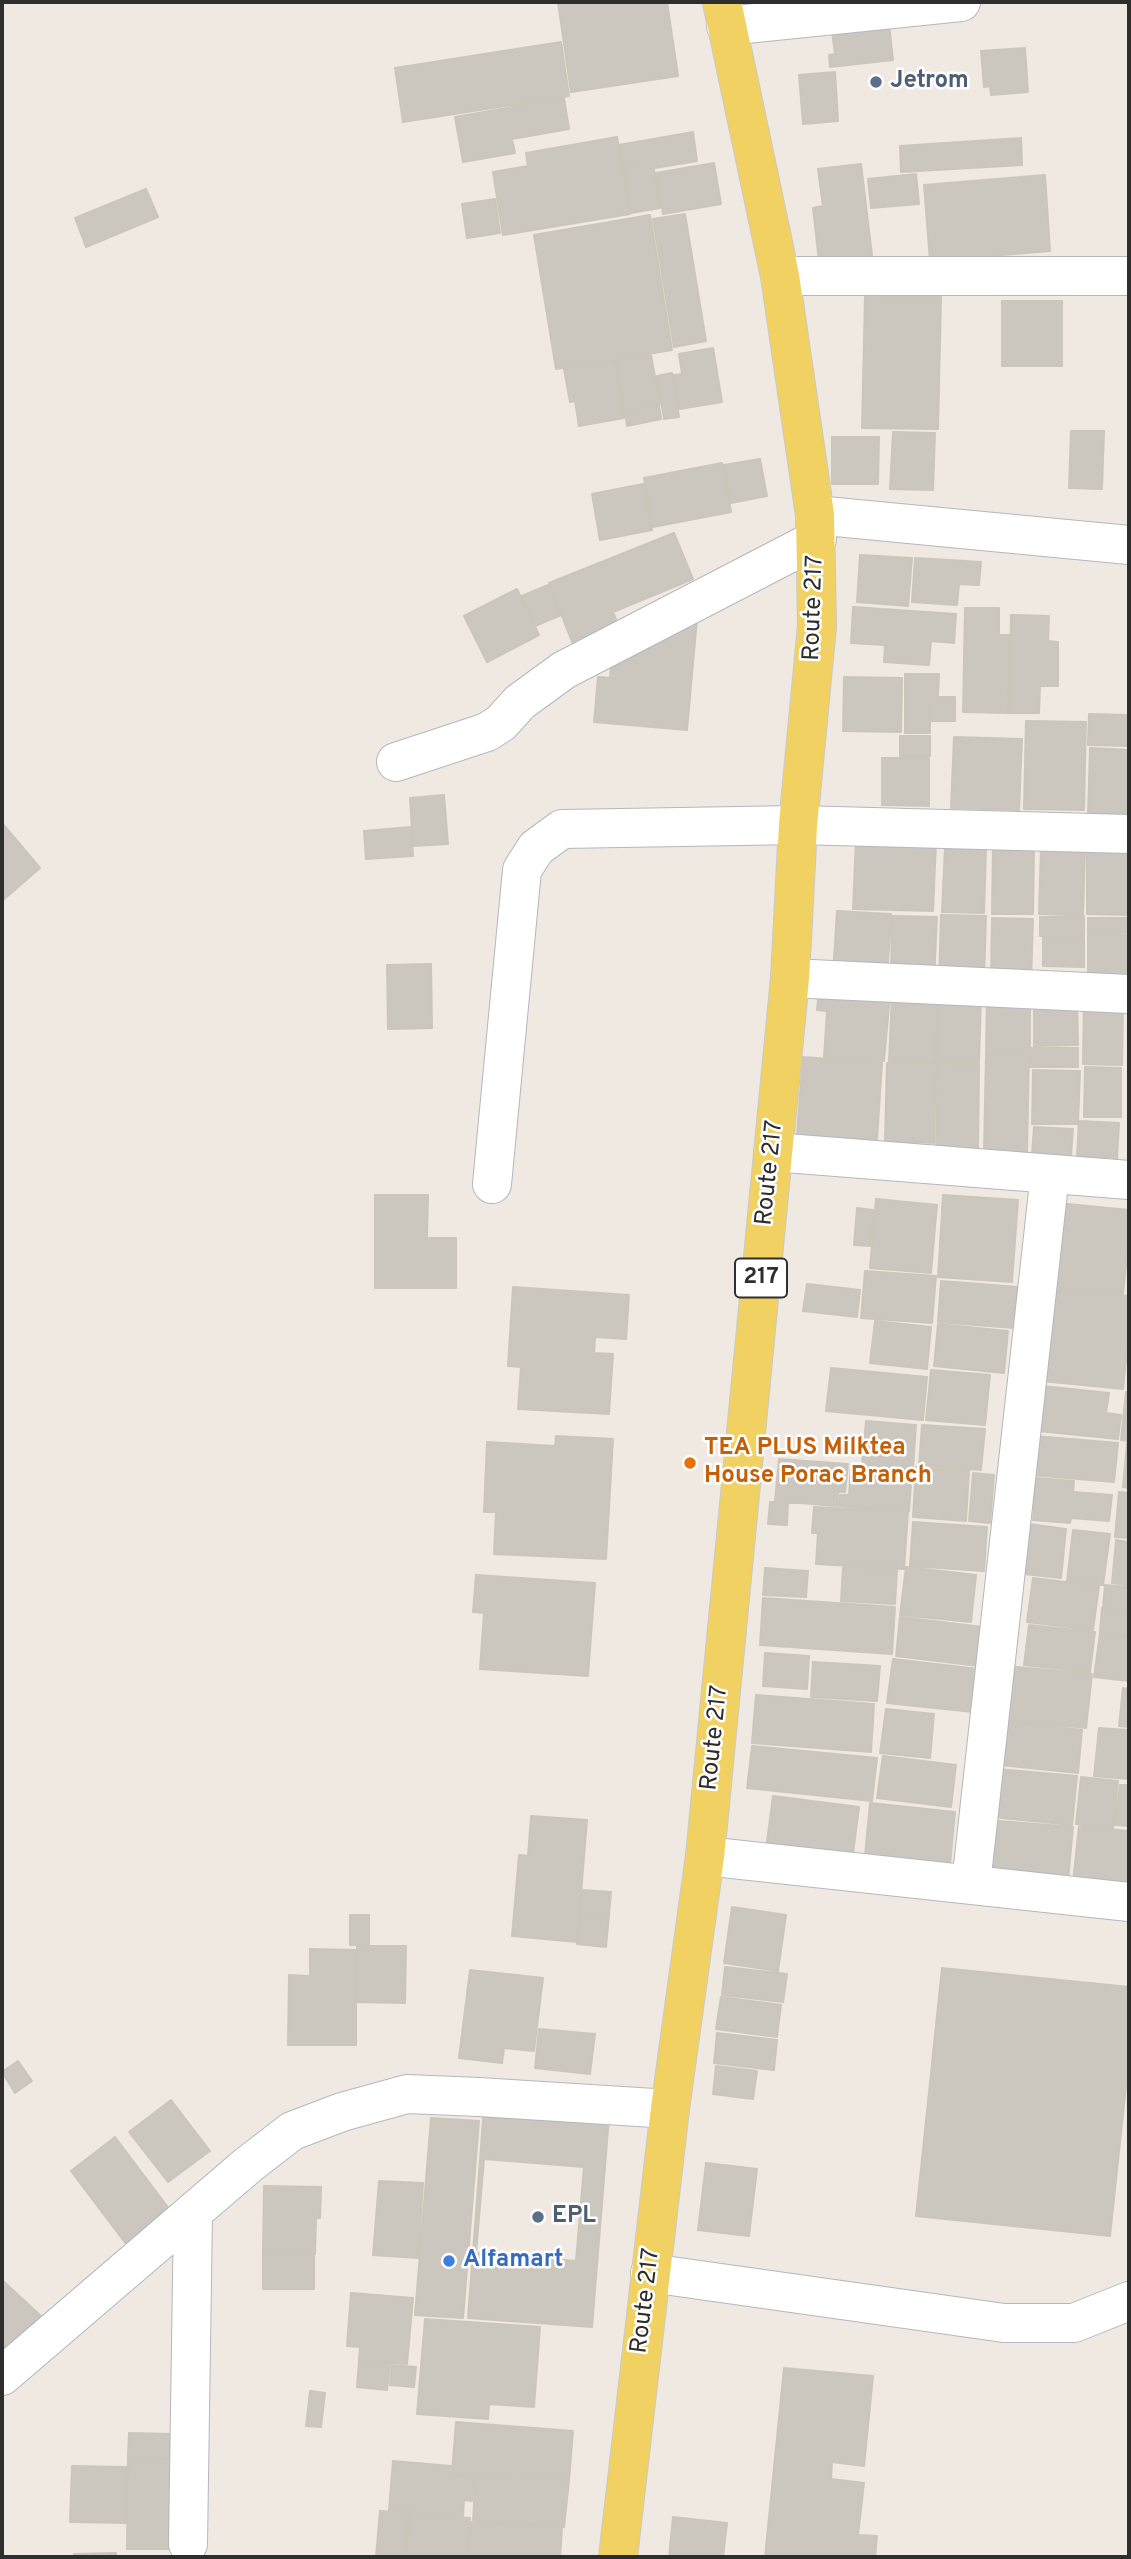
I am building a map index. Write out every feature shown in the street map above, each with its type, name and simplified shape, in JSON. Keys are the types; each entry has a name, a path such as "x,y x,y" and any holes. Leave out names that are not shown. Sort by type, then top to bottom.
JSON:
{"main road":[{"name":"Route 217","path":"618,2557 670,2109 705,1856 790,978 798,825 817,626 816,527 780,276 724,14"}],"street":[{"path":"724,14 961,2"},
{"path":"780,276 1129,276"},
{"path":"396,762 487,732 501,723 520,702 565,670 816,527 1129,545"},
{"path":"492,1184 522,870 536,848 562,829 798,825 1129,834"},
{"path":"790,978 1129,994"},
{"path":"773,1152 1129,1180"},
{"path":"971,1884 1050,1174"},
{"path":"705,1856 1129,1902"},
{"path":"2,2376 193,2211 292,2131 342,2112 407,2094 479,2096 670,2109"},
{"path":"188,2544 193,2211"},
{"path":"650,2273 1004,2323 1074,2323 1129,2301"}],"building":[{"path":"558,2 667,2 678,76 571,92"},
{"path":"889,24 893,60 830,67 829,55 835,54 832,31"},
{"path":"561,42 569,96 403,122 395,68"},
{"path":"1025,48 1028,92 991,95 990,86 984,87 981,51"},
{"path":"835,72 838,121 803,124 799,75"},
{"path":"564,98 569,129 512,139 515,153 463,162 455,117"},
{"path":"693,132 697,161 655,168 654,163 624,168 619,145"},
{"path":"617,137 630,214 503,235 493,172 528,166 526,153"},
{"path":"1021,138 1022,165 901,172 900,146"},
{"path":"714,163 721,204 663,214 656,173"},
{"path":"653,164 660,208 631,213 624,169"},
{"path":"861,164 872,255 819,262 813,208 823,206 818,169"},
{"path":"916,174 919,204 871,208 868,179"},
{"path":"1045,175 1050,251 930,261 924,185"},
{"path":"146,189 158,217 86,247 75,218"},
{"path":"495,199 500,233 467,238 462,204"},
{"path":"685,214 706,341 674,347 653,219"},
{"path":"650,215 672,350 556,369 534,235"},
{"path":"865,296 941,297 938,429 862,428"},
{"path":"1002,301 1062,301 1062,366 1002,366"},
{"path":"713,348 722,402 679,409 674,375 682,374 679,354"},
{"path":"651,355 660,404 624,410 616,360"},
{"path":"614,360 624,418 579,426 575,401 570,402 564,369"},
{"path":"672,373 679,417 664,419 657,376"},
{"path":"659,405 661,419 627,426 625,411"},
{"path":"1071,431 1104,431 1102,489 1069,488"},
{"path":"893,432 935,433 933,490 890,489"},
{"path":"832,437 879,437 878,484 832,484"},
{"path":"760,459 767,496 731,503 724,465"},
{"path":"722,463 731,512 653,527 644,478"},
{"path":"643,484 652,530 600,540 592,494"},
{"path":"674,533 693,579 613,612 620,629 574,647 549,583"},
{"path":"860,555 912,558 908,606 857,602"},
{"path":"915,558 981,562 979,585 959,584 957,605 912,602"},
{"path":"548,585 561,615 535,626 522,596"},
{"path":"517,589 539,635 487,662 464,616"},
{"path":"853,607 956,614 954,643 931,641 929,665 884,662 885,645 851,643"},
{"path":"965,608 999,608 999,635 1009,635 1008,713 963,712"},
{"path":"1011,615 1049,616 1048,641 1058,642 1058,686 1040,686 1039,713 1009,713"},
{"path":"697,619 687,730 594,722 598,677 610,678 612,656"},
{"path":"905,674 939,674 938,695 930,696 930,733 905,733"},
{"path":"844,677 902,678 901,732 843,731"},
{"path":"931,697 955,697 955,721 931,721"},
{"path":"1089,714 1129,715 1129,746 1088,745"},
{"path":"1026,721 1086,722 1084,810 1024,809"},
{"path":"900,736 930,736 930,756 900,756"},
{"path":"954,737 1022,739 1019,810 951,808"},
{"path":"1090,748 1129,750 1128,815 1088,814"},
{"path":"882,758 929,758 929,806 882,805"},
{"path":"444,795 448,844 413,846 410,798"},
{"path":"2,823 40,868 2,901"},
{"path":"411,827 413,856 366,859 364,831"},
{"path":"856,839 936,842 933,911 853,909"},
{"path":"993,846 1034,846 1033,914 992,914"},
{"path":"945,847 986,848 984,913 942,912"},
{"path":"1041,848 1085,849 1083,915 1039,914"},
{"path":"1087,850 1129,850 1129,915 1087,914"},
{"path":"837,911 891,914 887,978 833,975"},
{"path":"941,915 986,916 984,982 939,981"},
{"path":"892,916 937,917 934,980 891,979"},
{"path":"1084,916 1084,936 1040,936 1040,917"},
{"path":"992,918 1033,919 1031,982 991,981"},
{"path":"1088,918 1129,918 1129,932 1088,933"},
{"path":"1129,934 1129,986 1088,986 1088,935"},
{"path":"1043,937 1084,938 1084,967 1043,966"},
{"path":"431,964 432,1028 388,1029 387,965"},
{"path":"819,990 890,995 884,1061 824,1057 827,1011 817,1010"},
{"path":"938,994 981,995 979,1063 936,1062"},
{"path":"987,994 1030,994 1030,1054 986,1054"},
{"path":"892,996 937,997 935,1062 889,1061"},
{"path":"1034,999 1077,999 1078,1045 1034,1046"},
{"path":"1084,1000 1123,1001 1122,1065 1083,1064"},
{"path":"1030,1048 1078,1048 1078,1067 1030,1067"},
{"path":"986,1055 1029,1055 1027,1152 984,1151"},
{"path":"803,1057 882,1063 877,1140 797,1135"},
{"path":"887,1063 936,1064 934,1143 885,1141"},
{"path":"938,1064 979,1065 978,1150 936,1150"},
{"path":"1085,1067 1121,1068 1121,1117 1084,1117"},
{"path":"1033,1070 1080,1071 1078,1124 1032,1124"},
{"path":"1079,1121 1119,1123 1117,1158 1077,1156"},
{"path":"1034,1127 1073,1129 1071,1156 1032,1154"},
{"path":"375,1195 428,1195 427,1238 456,1238 456,1288 375,1288"},
{"path":"943,1195 1018,1200 1012,1282 938,1277"},
{"path":"876,1199 937,1205 931,1273 870,1268"},
{"path":"1057,1203 1129,1210 1123,1294 1049,1287"},
{"path":"857,1208 873,1210 870,1246 854,1245"},
{"path":"865,1271 936,1276 932,1323 861,1318"},
{"path":"941,1281 1018,1287 1014,1328 938,1322"},
{"path":"807,1284 860,1290 857,1317 803,1311"},
{"path":"513,1287 629,1295 626,1339 595,1337 594,1353 613,1354 609,1414 518,1409 521,1367 508,1366"},
{"path":"1052,1288 1129,1296 1129,1332 1123,1389 1042,1381"},
{"path":"875,1321 931,1327 927,1369 870,1363"},
{"path":"938,1324 1008,1331 1004,1373 934,1366"},
{"path":"831,1368 927,1377 923,1420 826,1411"},
{"path":"931,1370 990,1375 985,1425 926,1420"},
{"path":"1043,1386 1109,1393 1106,1413 1121,1415 1118,1439 1038,1431"},
{"path":"1126,1392 1129,1393 1129,1441 1121,1440"},
{"path":"866,1421 916,1425 913,1468 862,1465"},
{"path":"922,1425 985,1429 981,1470 919,1465"},
{"path":"556,1436 613,1439 606,1559 494,1554 496,1512 484,1512 487,1442 555,1446"},
{"path":"1035,1436 1118,1443 1114,1482 1031,1475"},
{"path":"1129,1443 1129,1488 1123,1487"},
{"path":"779,1459 848,1464 845,1492 838,1492 837,1506 775,1501"},
{"path":"851,1465 912,1470 909,1511 839,1506 840,1495 849,1495"},
{"path":"916,1467 969,1471 966,1521 913,1517"},
{"path":"973,1473 994,1475 990,1523 969,1521"},
{"path":"1036,1478 1074,1481 1073,1492 1112,1495 1109,1521 1071,1518 1070,1523 1033,1520"},
{"path":"1119,1492 1129,1493 1129,1538 1115,1537"},
{"path":"770,1502 788,1502 787,1525 768,1524"},
{"path":"814,1507 908,1512 904,1569 816,1564 818,1533 812,1533"},
{"path":"913,1522 987,1527 984,1571 910,1566"},
{"path":"1029,1524 1066,1529 1061,1578 1024,1574"},
{"path":"1073,1530 1110,1534 1103,1585 1067,1581"},
{"path":"1116,1540 1129,1542 1129,1585 1112,1583"},
{"path":"843,1567 897,1570 895,1604 841,1601"},
{"path":"906,1567 976,1575 971,1622 900,1615"},
{"path":"765,1568 808,1571 806,1597 763,1595"},
{"path":"476,1575 595,1583 588,1676 480,1669 484,1613 473,1612"},
{"path":"1033,1578 1099,1586 1093,1630 1027,1622"},
{"path":"1105,1585 1129,1587 1129,1609 1103,1607"},
{"path":"763,1598 895,1607 892,1654 760,1645"},
{"path":"1102,1608 1129,1610 1129,1635 1100,1632"},
{"path":"900,1617 983,1627 979,1666 896,1656"},
{"path":"1029,1625 1095,1632 1090,1672 1024,1665"},
{"path":"1100,1633 1129,1637 1129,1681 1094,1677"},
{"path":"765,1653 809,1656 807,1689 763,1686"},
{"path":"893,1659 978,1669 973,1712 887,1703"},
{"path":"813,1662 880,1666 877,1701 811,1697"},
{"path":"1006,1666 1092,1674 1086,1728 1000,1719"},
{"path":"1123,1688 1129,1689 1129,1727 1119,1726"},
{"path":"756,1695 874,1704 871,1752 752,1743"},
{"path":"886,1709 934,1714 930,1758 880,1753"},
{"path":"1005,1721 1082,1730 1078,1773 1000,1765"},
{"path":"1099,1728 1129,1730 1129,1779 1094,1776"},
{"path":"752,1746 877,1758 872,1801 747,1788"},
{"path":"883,1756 956,1765 951,1807 877,1798"},
{"path":"997,1769 1077,1776 1072,1825 992,1817"},
{"path":"1081,1777 1118,1781 1113,1828 1076,1824"},
{"path":"1120,1785 1129,1785 1129,1826 1115,1825"},
{"path":"773,1796 859,1807 852,1861 766,1850"},
{"path":"870,1803 955,1812 949,1875 864,1866"},
{"path":"531,1816 587,1820 577,1942 512,1936 519,1855 528,1856"},
{"path":"987,1820 1073,1827 1068,1881 993,1875 995,1850 984,1850"},
{"path":"1079,1826 1129,1831 1129,1887 1073,1882"},
{"path":"582,1890 611,1892 609,1914 580,1911"},
{"path":"732,1907 786,1915 778,1971 724,1963"},
{"path":"580,1913 609,1915 606,1947 577,1944"},
{"path":"350,1915 369,1915 369,1945 350,1945"},
{"path":"357,1946 406,1946 405,2003 356,2002"},
{"path":"310,1949 356,1950 356,2045 288,2045 289,1975 310,1976"},
{"path":"725,1967 787,1974 783,2002 722,1995"},
{"path":"942,1968 1129,1987 1129,2058 1110,2236 916,2216"},
{"path":"470,1970 543,1978 534,2051 504,2048 502,2063 459,2058"},
{"path":"721,1997 781,2005 777,2037 716,2029"},
{"path":"539,2029 595,2034 590,2074 535,2068"},
{"path":"717,2033 777,2040 774,2070 714,2063"},
{"path":"18,2061 32,2081 15,2093 2,2072"},
{"path":"716,2066 757,2071 753,2099 713,2094"},
{"path":"171,2100 210,2151 168,2182 129,2132"},
{"name":"EPL","path":"484,2107 609,2117 592,2327 468,2318"},
{"path":"431,2118 479,2121 463,2318 415,2315"},
{"path":"115,2137 170,2210 126,2244 71,2171"},
{"path":"484,2159 584,2167 576,2261 476,2253"},
{"path":"706,2163 757,2169 749,2236 698,2230"},
{"path":"379,2181 423,2183 418,2258 373,2255"},
{"path":"264,2186 321,2187 320,2218 316,2218 315,2254 263,2254"},
{"path":"263,2255 314,2256 314,2289 263,2289"},
{"path":"2,2280 41,2316 2,2359"},
{"path":"351,2293 413,2298 407,2364 359,2360 360,2347 347,2346"},
{"path":"425,2319 540,2327 534,2407 489,2404 488,2419 417,2414"},
{"path":"359,2361 390,2364 387,2390 357,2387"},
{"path":"392,2365 416,2367 414,2387 390,2385"},
{"path":"784,2368 873,2376 864,2466 832,2462 831,2479 864,2483 858,2535 877,2536 875,2557 765,2557"},
{"path":"310,2391 325,2393 321,2427 306,2426"},
{"path":"456,2422 573,2431 569,2480 452,2474"},
{"path":"129,2433 170,2434 170,2458 128,2457"},
{"path":"128,2458 183,2459 182,2549 127,2549"},
{"path":"393,2461 451,2466 450,2475 474,2477 472,2501 464,2500 463,2516 389,2510"},
{"path":"72,2466 127,2467 126,2523 70,2522"},
{"path":"476,2474 569,2481 564,2527 473,2520"},
{"path":"380,2511 409,2513 404,2557 376,2557"},
{"path":"410,2513 470,2518 467,2557 406,2557"},
{"path":"673,2517 727,2523 723,2557 669,2557"},
{"path":"471,2522 562,2528 560,2557 468,2557"},
{"path":"116,2553 116,2557 74,2557 74,2554"}],"place":[{"name":"Jetrom","path":"876,82"},
{"name":"TEA PLUS Milktea House Porac Branch","path":"690,1463"},
{"name":"EPL","path":"538,2217"},
{"name":"Alfamart","path":"449,2261"}]}
